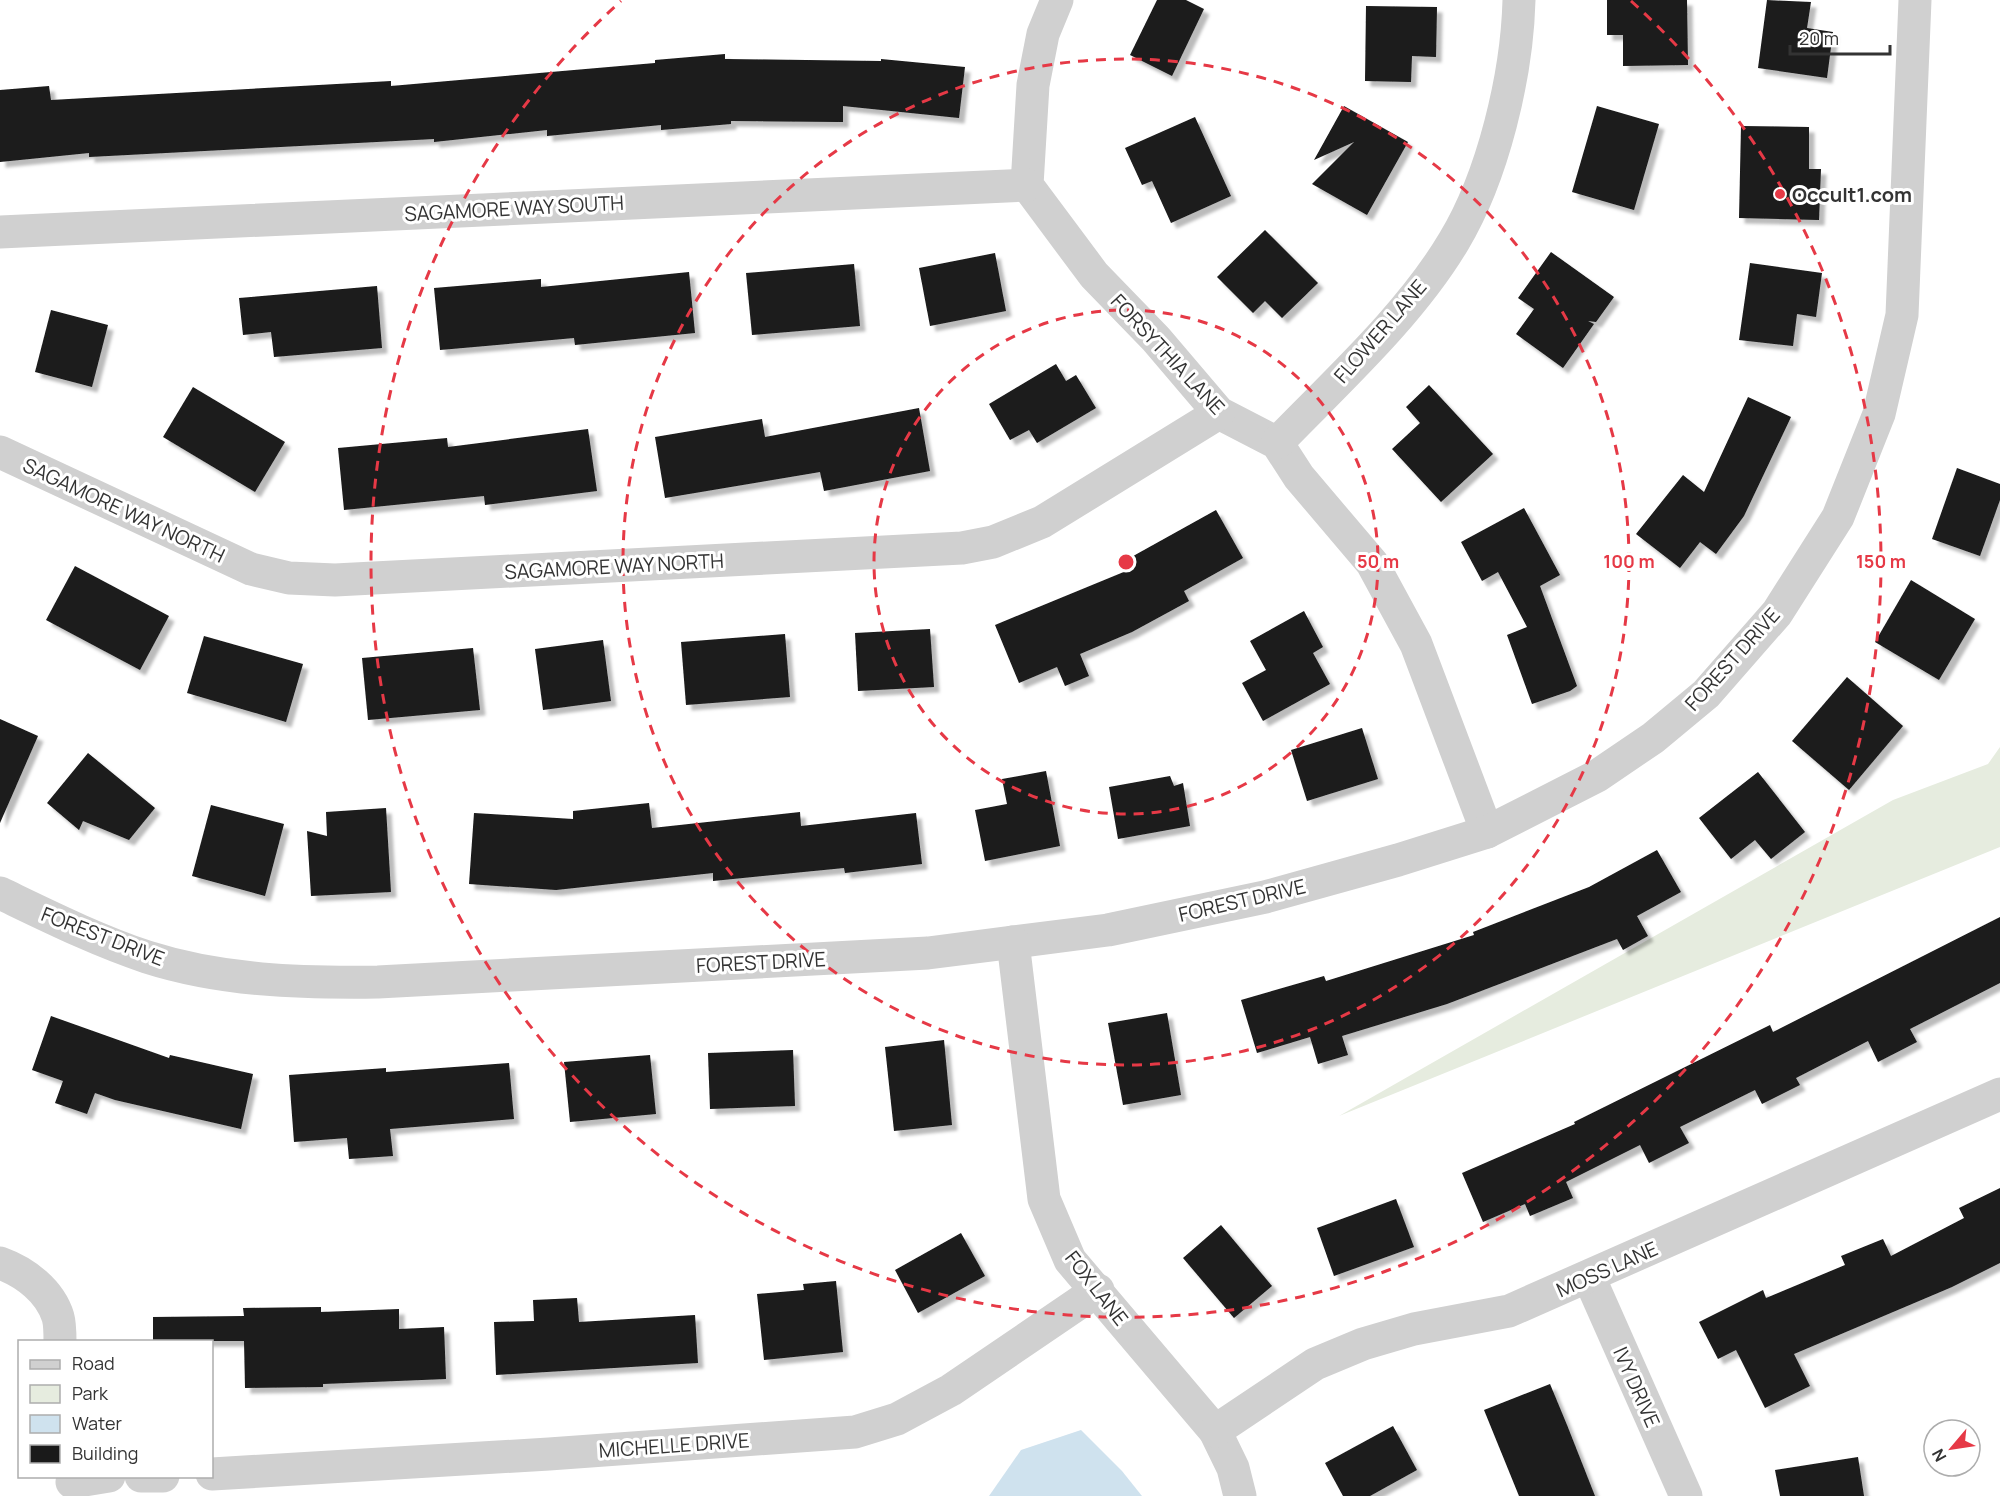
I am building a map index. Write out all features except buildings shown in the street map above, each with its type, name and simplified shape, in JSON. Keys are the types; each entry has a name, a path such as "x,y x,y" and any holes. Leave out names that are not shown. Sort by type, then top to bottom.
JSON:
{"street":[{"path":"1027,185 1034,84 1043,34 1057,0"},
{"name":"FLOWER LANE","path":"1277,443 1398,317 1455,240 1489,164 1509,90 1519,0"},
{"name":"FOREST DRIVE","path":"0,893 86,934 148,957 220,975 302,983 928,953 1108,930 1264,897 1398,860 1487,832 1597,776 1653,738 1706,694 1777,613 1838,517 1880,414 1902,315 1915,0"},
{"name":"SAGAMORE WAY SOUTH","path":"0,232 1027,185"},
{"name":"FORSYTHIA LANE","path":"1027,185 1094,275 1156,339 1219,413 1277,443 1299,477 1372,563 1416,644 1487,832"},
{"name":"SAGAMORE WAY NORTH","path":"0,452 251,569 289,578 335,580 962,548 993,542 1042,522 1219,413"},
{"name":"FOX LANE","path":"1012,942 1044,1199 1070,1260 1098,1290 1215,1431 1233,1468 1240,1496"},
{"name":"MOSS LANE","path":"1215,1431 1315,1364 1354,1348 1413,1329 1509,1311 2000,1094"},
{"path":"0,1263 18,1269 43,1291 58,1317 60,1340"},
{"name":"IVY DRIVE","path":"1589,1277 1686,1496"},
{"name":"MICHELLE DRIVE","path":"213,1474 549,1454 855,1432 897,1419 951,1390 1098,1290"},
{"path":"72,1485 101,1478"}],"green space":[{"path":"2000,747 2000,847 1339,1116 1893,800 1988,764"}],"water":[{"path":"1081,1430 1122,1471 1142,1496 989,1496 1021,1450"}],"place":[{"name":"Occult1.com","path":"1780,194"}]}
